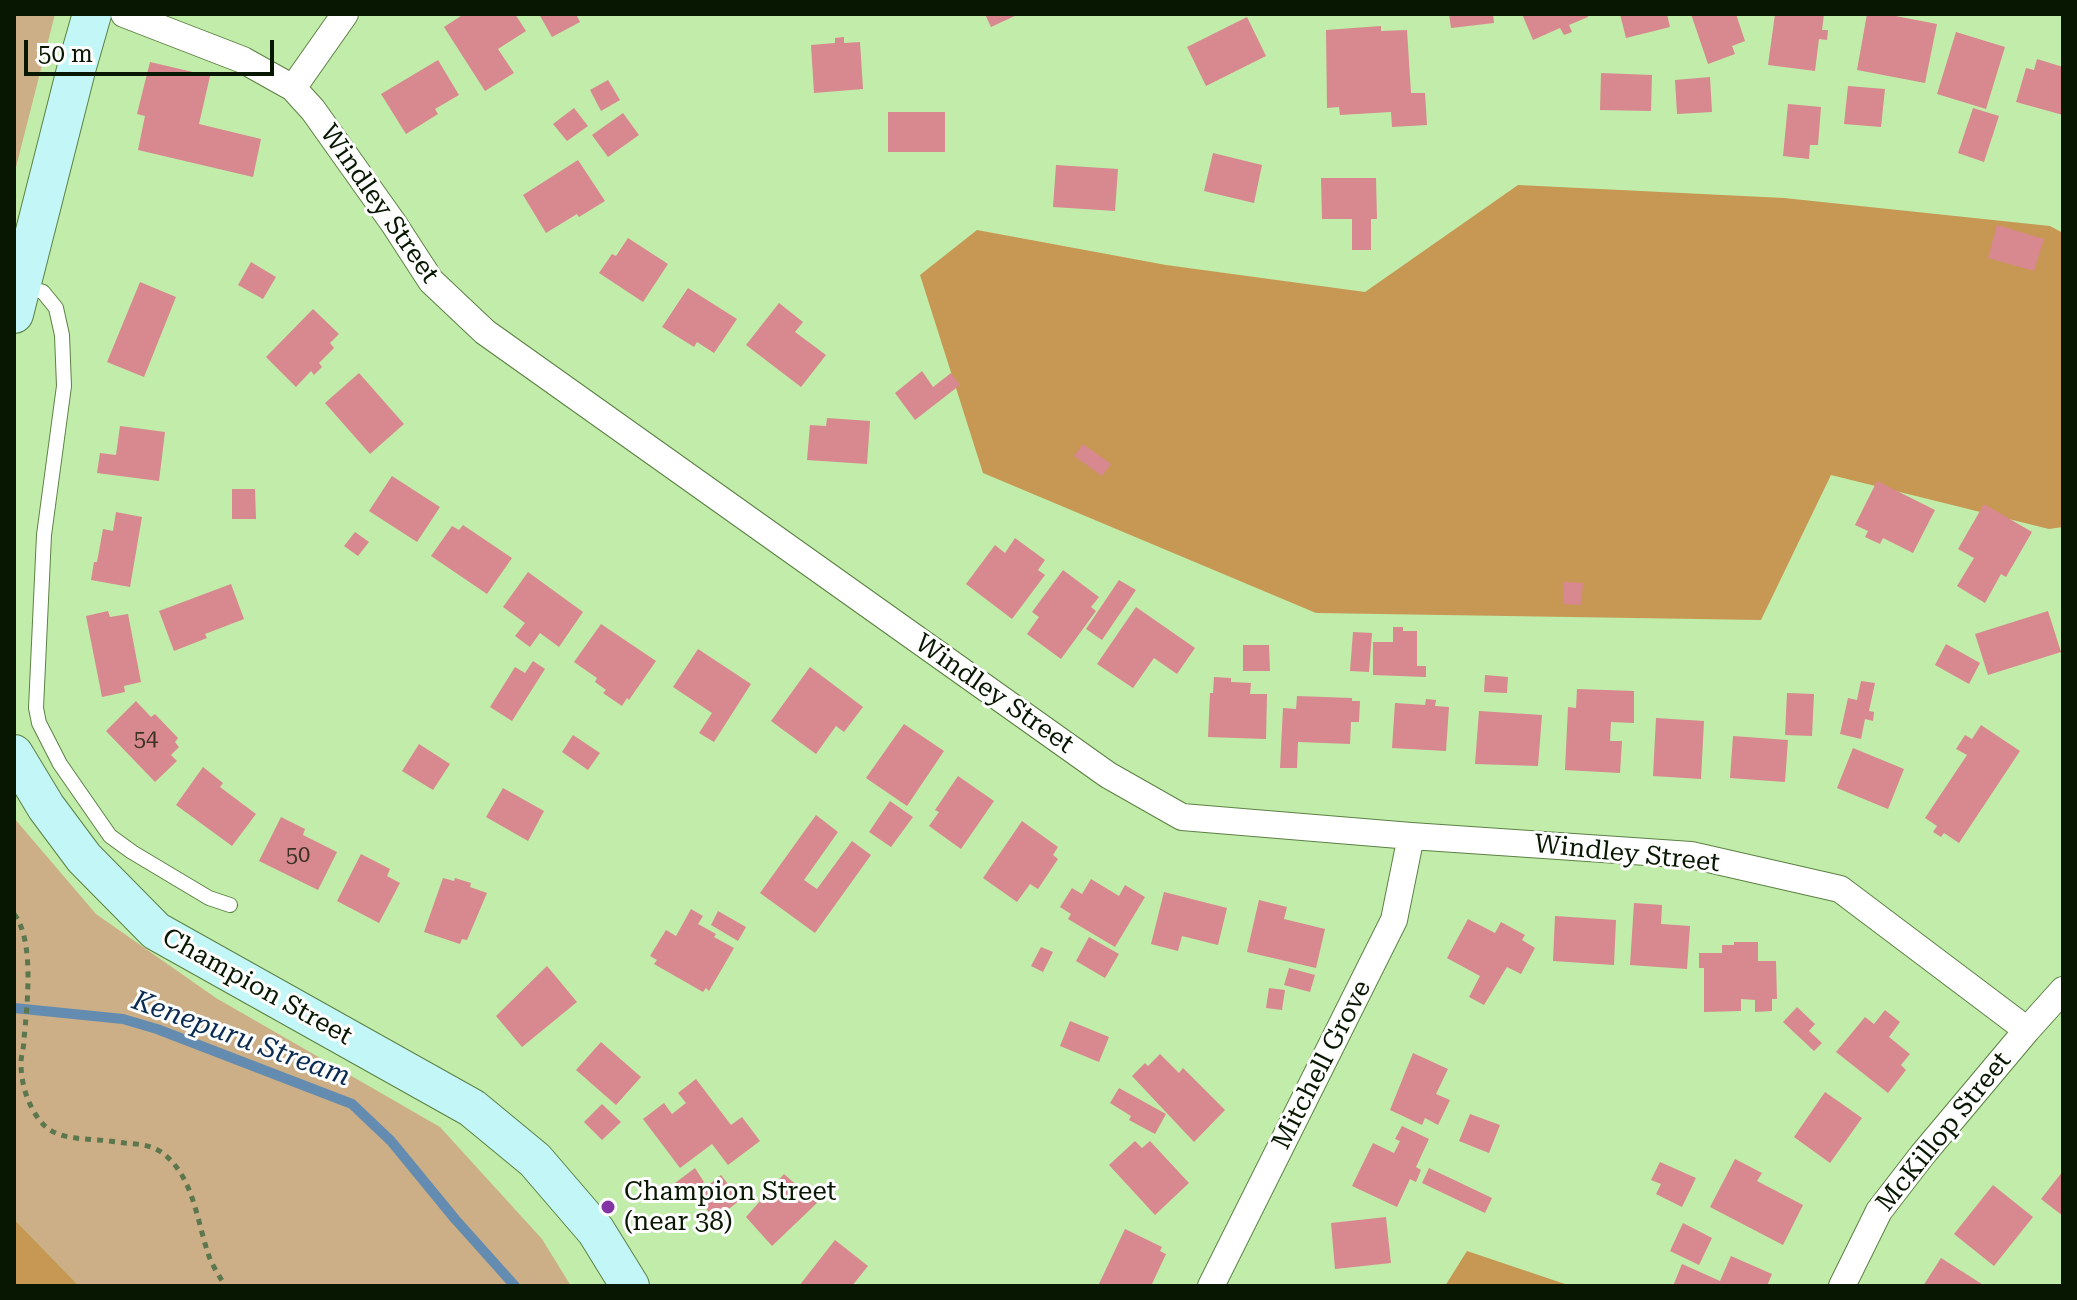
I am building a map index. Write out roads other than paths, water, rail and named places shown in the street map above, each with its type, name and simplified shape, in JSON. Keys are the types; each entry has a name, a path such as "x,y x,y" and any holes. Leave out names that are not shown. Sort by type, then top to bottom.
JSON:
{"main road":[{"path":"17,300 92,14"},
{"name":"Champion Street","path":"14,754 46,807 84,858 156,931 472,1108 535,1160 596,1231 630,1286"}],"street":[{"name":"Windley Street","path":"124,14 243,60 293,88 313,110 431,281 485,332 1108,775 1182,817 1691,855 1840,889 2027,1030"},
{"path":"293,88 345,14"},
{"name":"Mitchell Grove","path":"1211,1286 1394,920 1411,836"},
{"name":"McKillop Street","path":"1842,1286 1879,1211 1923,1154 2063,990"}],"lane":[{"path":"17,300 43,292 56,308 62,335 64,386 44,535 36,708 39,723 60,764 110,836 209,898 230,905"}],"waterway":[{"name":"Kenepuru Stream","path":"14,1008 123,1019 157,1029 352,1104 391,1141 515,1286"}],"place":[{"name":"Champion Street (near 38)","path":"608,1207"}]}
